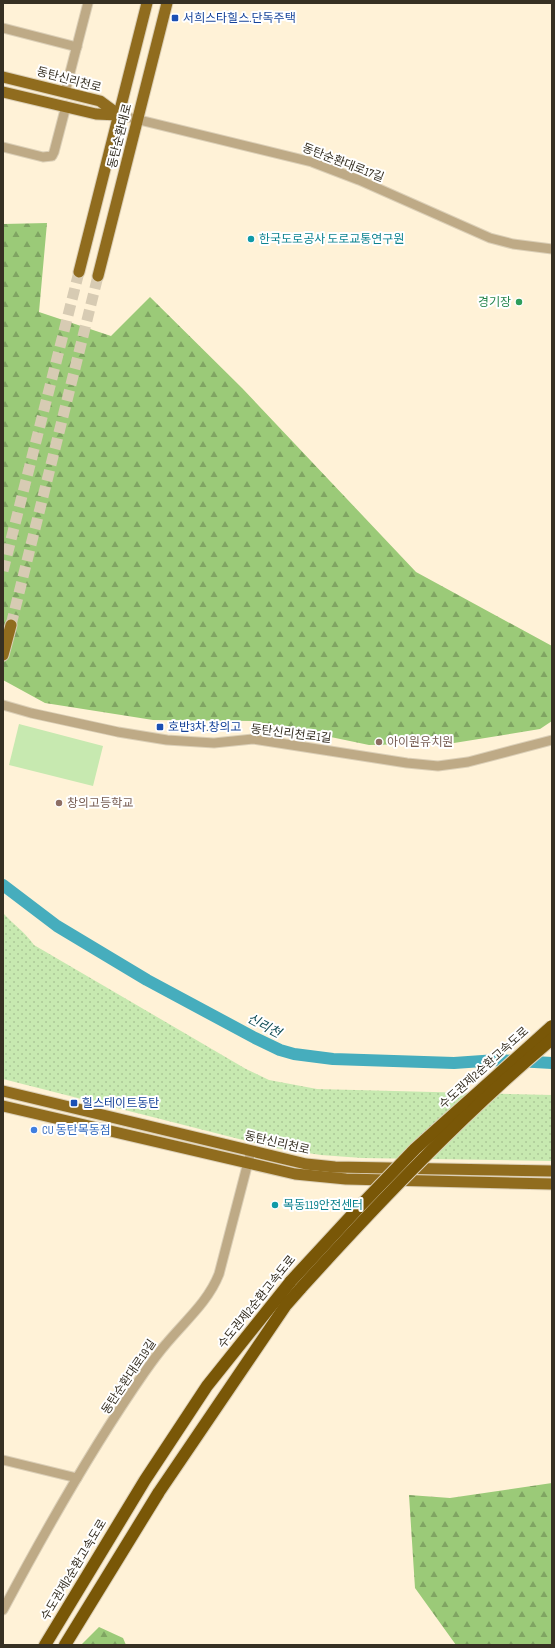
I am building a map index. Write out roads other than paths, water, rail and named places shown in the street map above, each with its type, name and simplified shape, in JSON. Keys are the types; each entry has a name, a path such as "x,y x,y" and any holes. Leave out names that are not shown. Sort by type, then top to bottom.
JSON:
{"highway":[{"name":"수도권제2순환고속도로","path":"45,1645 145,1480 207,1386 291,1281 415,1149 552,1026"},
{"name":"수도권제2순환고속도로","path":"65,1645 77,1622 159,1492 286,1305 369,1213 426,1156 552,1040"}],"main road":[{"name":"동탄순환대로","path":"79,272 147,3"},
{"name":"동탄순환대로","path":"98,276 167,3"},
{"name":"동탄신리천로","path":"3,77 100,101 119,115"},
{"path":"3,92 96,114 119,115"},
{"path":"3,656 11,625"},
{"name":"동탄신리천로","path":"3,1091 294,1161 335,1167 552,1171"},
{"path":"3,1106 289,1173 346,1179 552,1184"},
{"path":"206,1154 216,1151 211,1141"},
{"path":"289,1173 285,1165 288,1162 294,1161"}],"street":[{"path":"65,92 77,47 86,3"},
{"path":"3,28 77,47"},
{"path":"3,147 43,158 52,156 66,106"},
{"name":"동탄순환대로17길","path":"119,115 312,162 359,180 490,238 513,244 552,249"},
{"name":"동탄신리천로1길","path":"3,705 31,713 118,732 166,740 214,743 253,739 407,763 438,766 468,762 552,740"},
{"name":"동탄순환대로19길","path":"3,1610 77,1478 144,1374 166,1344 203,1303 214,1287 219,1274 251,1151"},
{"path":"3,1460 77,1478"}],"waterway":[{"name":"신리천","path":"3,885 57,926 147,980 280,1050 294,1054 333,1059 454,1063 497,1060 552,1063"}],"tunnel":[{"path":"3,571 79,272"},
{"path":"11,625 98,276"}],"place":[{"name":"서희스타힐스.단독주택","path":"175,18"},
{"name":"한국도로공사 도로교통연구원","path":"251,239"},
{"name":"경기장","path":"519,302"},
{"name":"호반3차.창의고","path":"160,727"},
{"name":"아이원유치원","path":"379,742"},
{"name":"창의고등학교","path":"59,803"},
{"name":"힐스테이트동탄","path":"74,1103"},
{"name":"CU 동탄목동점","path":"34,1130"},
{"name":"목동119안전센터","path":"275,1205"}]}
